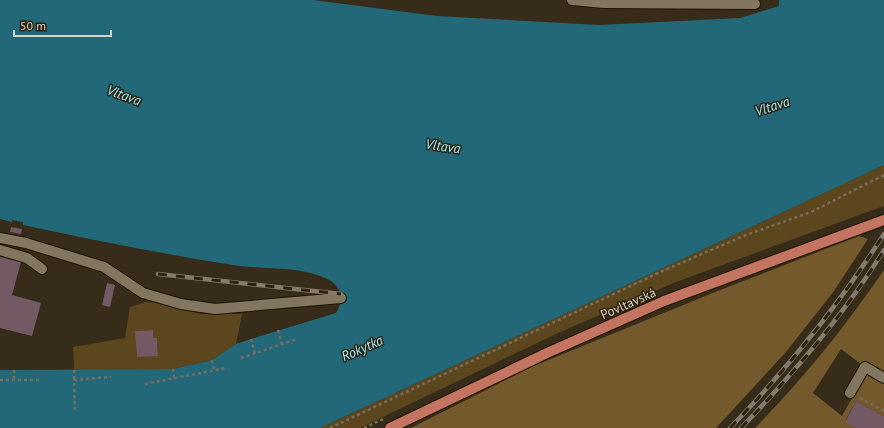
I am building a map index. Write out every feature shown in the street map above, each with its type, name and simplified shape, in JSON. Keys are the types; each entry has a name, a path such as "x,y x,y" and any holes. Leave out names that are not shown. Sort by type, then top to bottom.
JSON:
{"main road":[{"name":"Povltavská","path":"390,428 547,352 664,301 884,220"}],"lane":[{"path":"572,0 604,3 755,4"},
{"path":"0,238 26,244 104,267 143,293 181,304 215,309 341,298"},
{"path":"0,250 26,258 42,269"},
{"path":"854,395 865,367 884,378"}],"path":[{"path":"330,428 658,273 746,235 811,212 884,176"},
{"path":"278,330 282,344"},
{"path":"251,339 256,353"},
{"path":"241,358 297,339"},
{"path":"212,360 214,370"},
{"path":"145,384 226,368"},
{"path":"173,369 174,378"},
{"path":"14,370 14,380"},
{"path":"74,370 75,410"},
{"path":"74,380 111,377"},
{"path":"0,380 41,380"},
{"path":"854,395 884,411"}],"shaded area":[{"path":"884,165 884,206 676,282 558,333 360,428 320,428"},
{"path":"859,236 868,239 834,291 786,352 716,428 411,428 531,367 715,292"},
{"path":"884,270 884,416 856,401 845,421 856,428 755,428 807,372","holes":["841,349 865,367 866,373 842,416 813,393"]},
{"path":"146,302 201,314 242,314 236,344 212,360 173,369 74,370 73,347 125,338 130,307","holes":["153,330 153,338 157,338 158,355 137,357 136,331"]}],"water":[{"path":"0,0 313,0 437,16 599,25 740,18 779,6 779,0 884,0 884,165 320,428 0,428 0,370 173,369 212,360 236,344 336,313 340,305 341,296 338,288 331,281 309,272 233,265 180,256 23,225 23,222 12,220 12,222 0,219"}],"building":[{"path":"11,227 22,229 21,234 10,232"},
{"path":"0,257 21,262 12,295 41,303 32,336 0,328"},
{"path":"107,283 115,285 110,307 102,305"},
{"path":"153,330 153,338 157,338 158,356 137,357 135,331"},
{"path":"856,401 884,416 884,428 856,428 845,422"}],"railway":[{"path":"730,428 812,335 849,286 884,234"},
{"path":"741,428 799,365 817,343 852,298 884,250"},
{"path":"158,274 341,294"}],"water label":[{"name":"Vltava","path":"124,95"},
{"name":"Vltava","path":"772,106"},
{"name":"Vltava","path":"443,146"},
{"name":"Rokytka","path":"362,348"}]}
